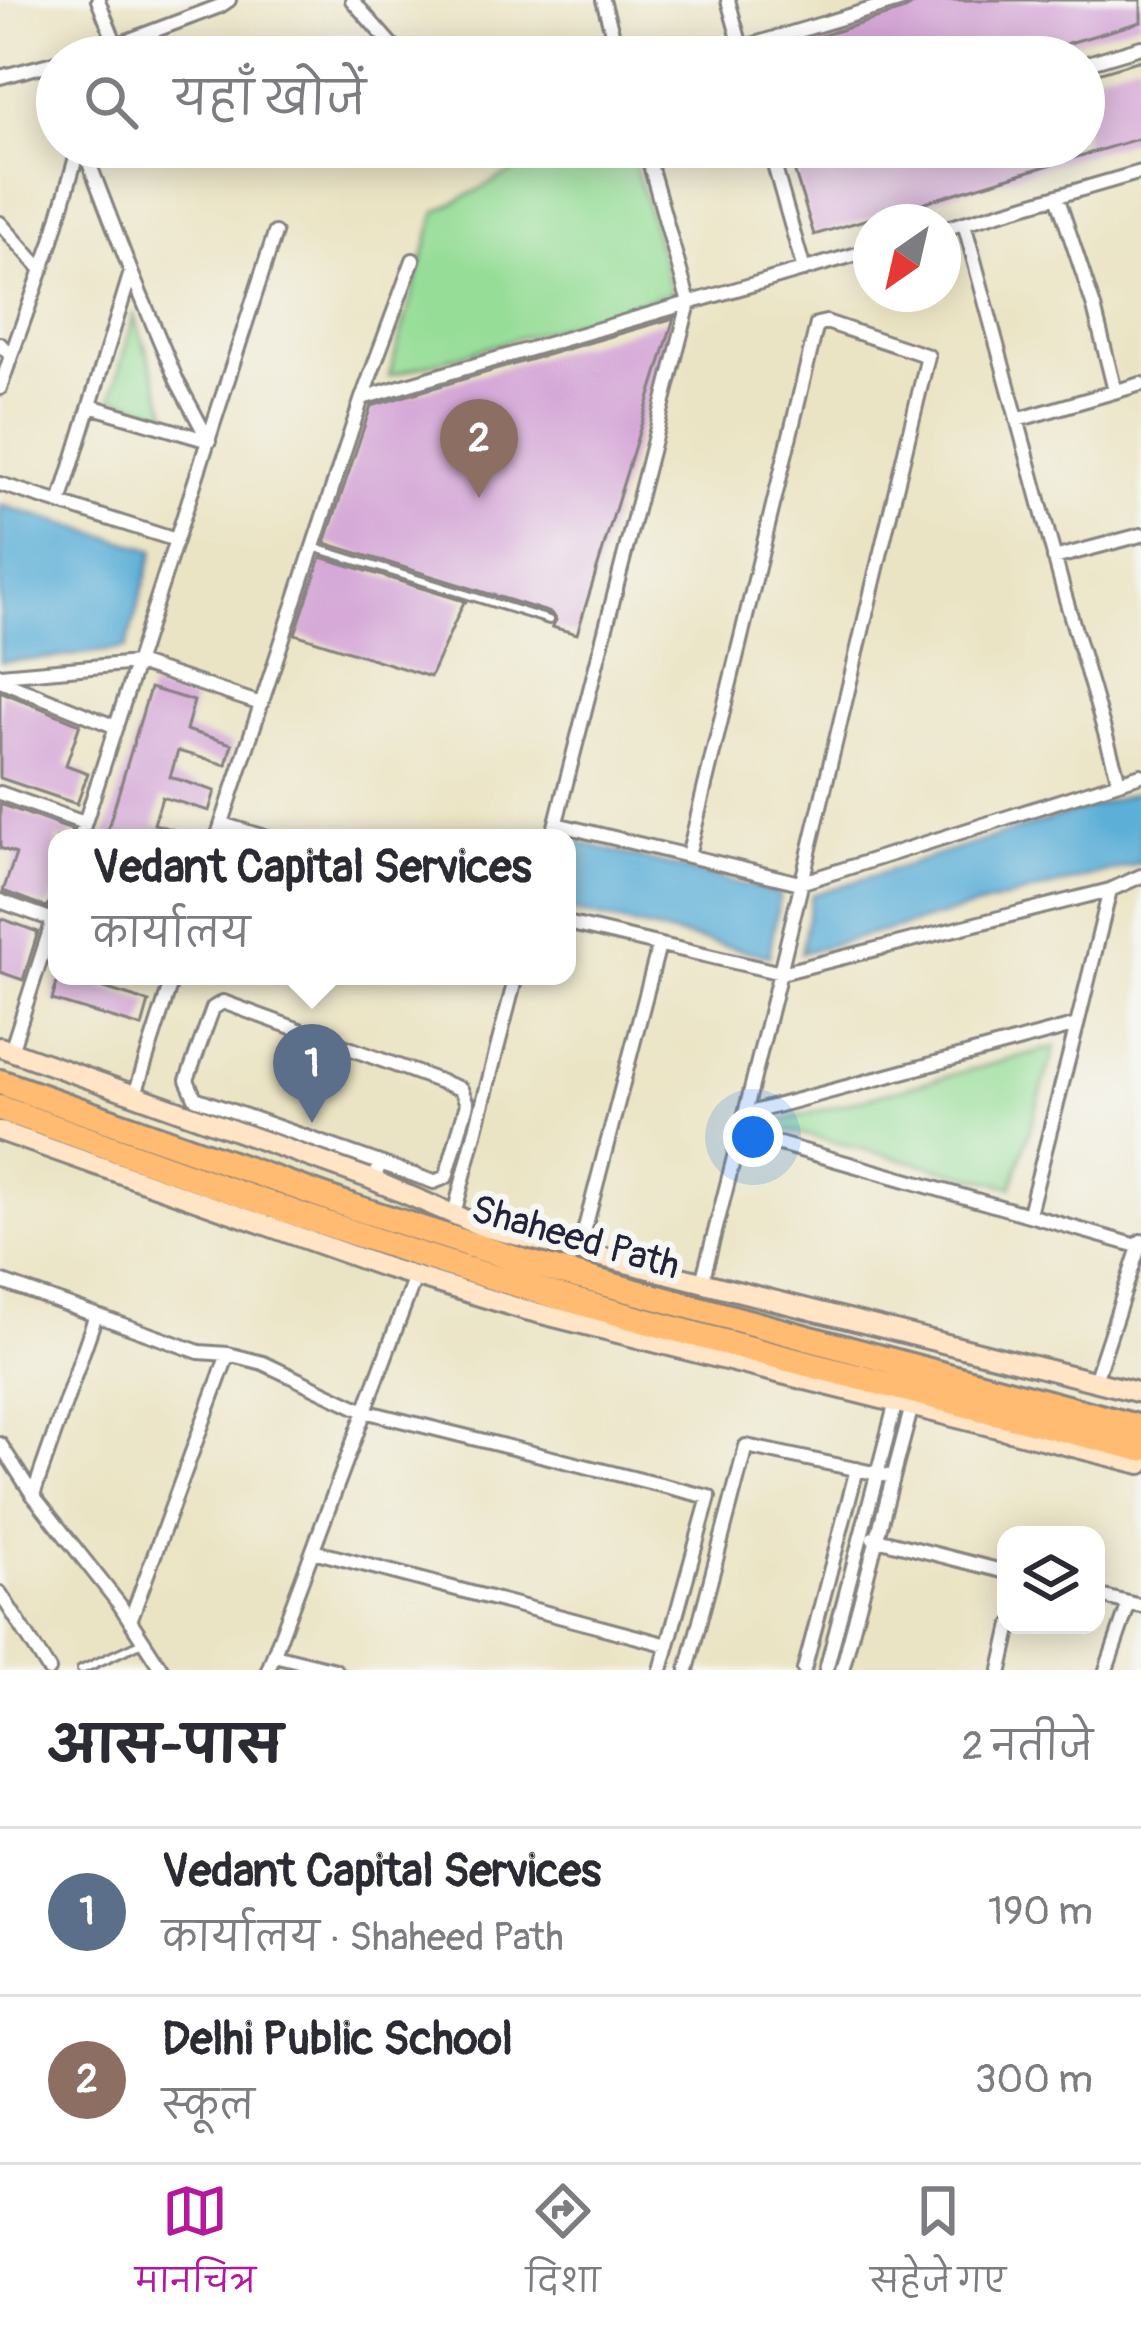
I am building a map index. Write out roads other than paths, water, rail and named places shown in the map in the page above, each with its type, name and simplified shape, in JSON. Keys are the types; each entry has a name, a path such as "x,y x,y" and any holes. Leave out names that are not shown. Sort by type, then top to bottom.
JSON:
{"highway":[{"name":"Shaheed Path","path":"0,1082 353,1207 525,1262 1141,1428"},
{"name":"Shaheed Path","path":"0,1108 482,1274 825,1369 1141,1449"}],"street":[{"path":"98,0 112,36"},
{"path":"140,36 229,0"},
{"path":"352,0 384,36"},
{"path":"603,0 613,36"},
{"path":"728,0 738,36"},
{"path":"794,36 902,0"},
{"path":"1105,58 1141,47"},
{"path":"0,77 36,68"},
{"path":"0,388 74,168"},
{"path":"89,168 177,381 208,441"},
{"path":"555,829 689,303 651,168"},
{"path":"775,168 804,270"},
{"path":"961,224 1141,172"},
{"path":"1057,196 1094,307 1115,392"},
{"path":"0,223 42,270"},
{"path":"964,223 1119,781"},
{"path":"83,829 275,233"},
{"path":"362,398 853,255"},
{"path":"221,829 362,398 413,260"},
{"path":"60,503 131,272"},
{"path":"688,856 818,324 826,322 928,356 702,1282"},
{"path":"0,344 11,356"},
{"path":"1017,420 1141,384"},
{"path":"90,406 208,441"},
{"path":"0,484 176,540"},
{"path":"1054,558 1141,535"},
{"path":"0,678 137,663 261,704"},
{"path":"0,678 116,727"},
{"path":"576,835 800,883 1141,775"},
{"path":"0,793 78,829"},
{"path":"576,925 781,973 1110,890 1141,876"},
{"path":"1029,1214 1110,890"},
{"path":"0,901 48,912"},
{"path":"48,933 5,1049 377,1171 434,1182 446,1177 466,1104 461,1089 223,1002 213,1008 187,1080 195,1098 267,1132"},
{"path":"579,1251 659,945"},
{"path":"135,1094 170,985"},
{"path":"454,1214 514,985"},
{"path":"746,1114 1077,1025"},
{"path":"0,1131 416,1277 522,1309 1141,1464"},
{"path":"741,1133 1140,1245 1095,1382"},
{"path":"377,1171 483,1227 1141,1393"},
{"path":"268,1670 416,1277"},
{"path":"0,1281 199,1352 262,1364 364,1412 709,1497 661,1670"},
{"path":"32,1495 96,1315"},
{"path":"130,1621 228,1354"},
{"path":"826,1670 878,1473 904,1404"},
{"path":"842,1670 893,1477 904,1404"},
{"path":"0,1444 32,1495 162,1670"},
{"path":"687,1670 746,1445 893,1477"},
{"path":"803,1670 857,1469"},
{"path":"862,1535 997,1570"},
{"path":"313,1551 668,1645"},
{"path":"0,1593 49,1670"},
{"path":"1105,1597 1135,1605 1106,1670"},
{"path":"1001,1670 1009,1634"},
{"path":"274,1654 335,1670"}],"lane":[{"path":"313,547 549,620"},
{"path":"81,1670 144,1641"}],"water":[{"path":"0,505 154,550 126,648 0,662"},
{"path":"1141,791 1141,863 801,953 812,895"},
{"path":"576,841 780,894 769,956 576,912"}],"place":[{"name":"Delhi Public School","path":"479,498"},
{"name":"Vedant Capital Services","path":"312,1123"}]}
